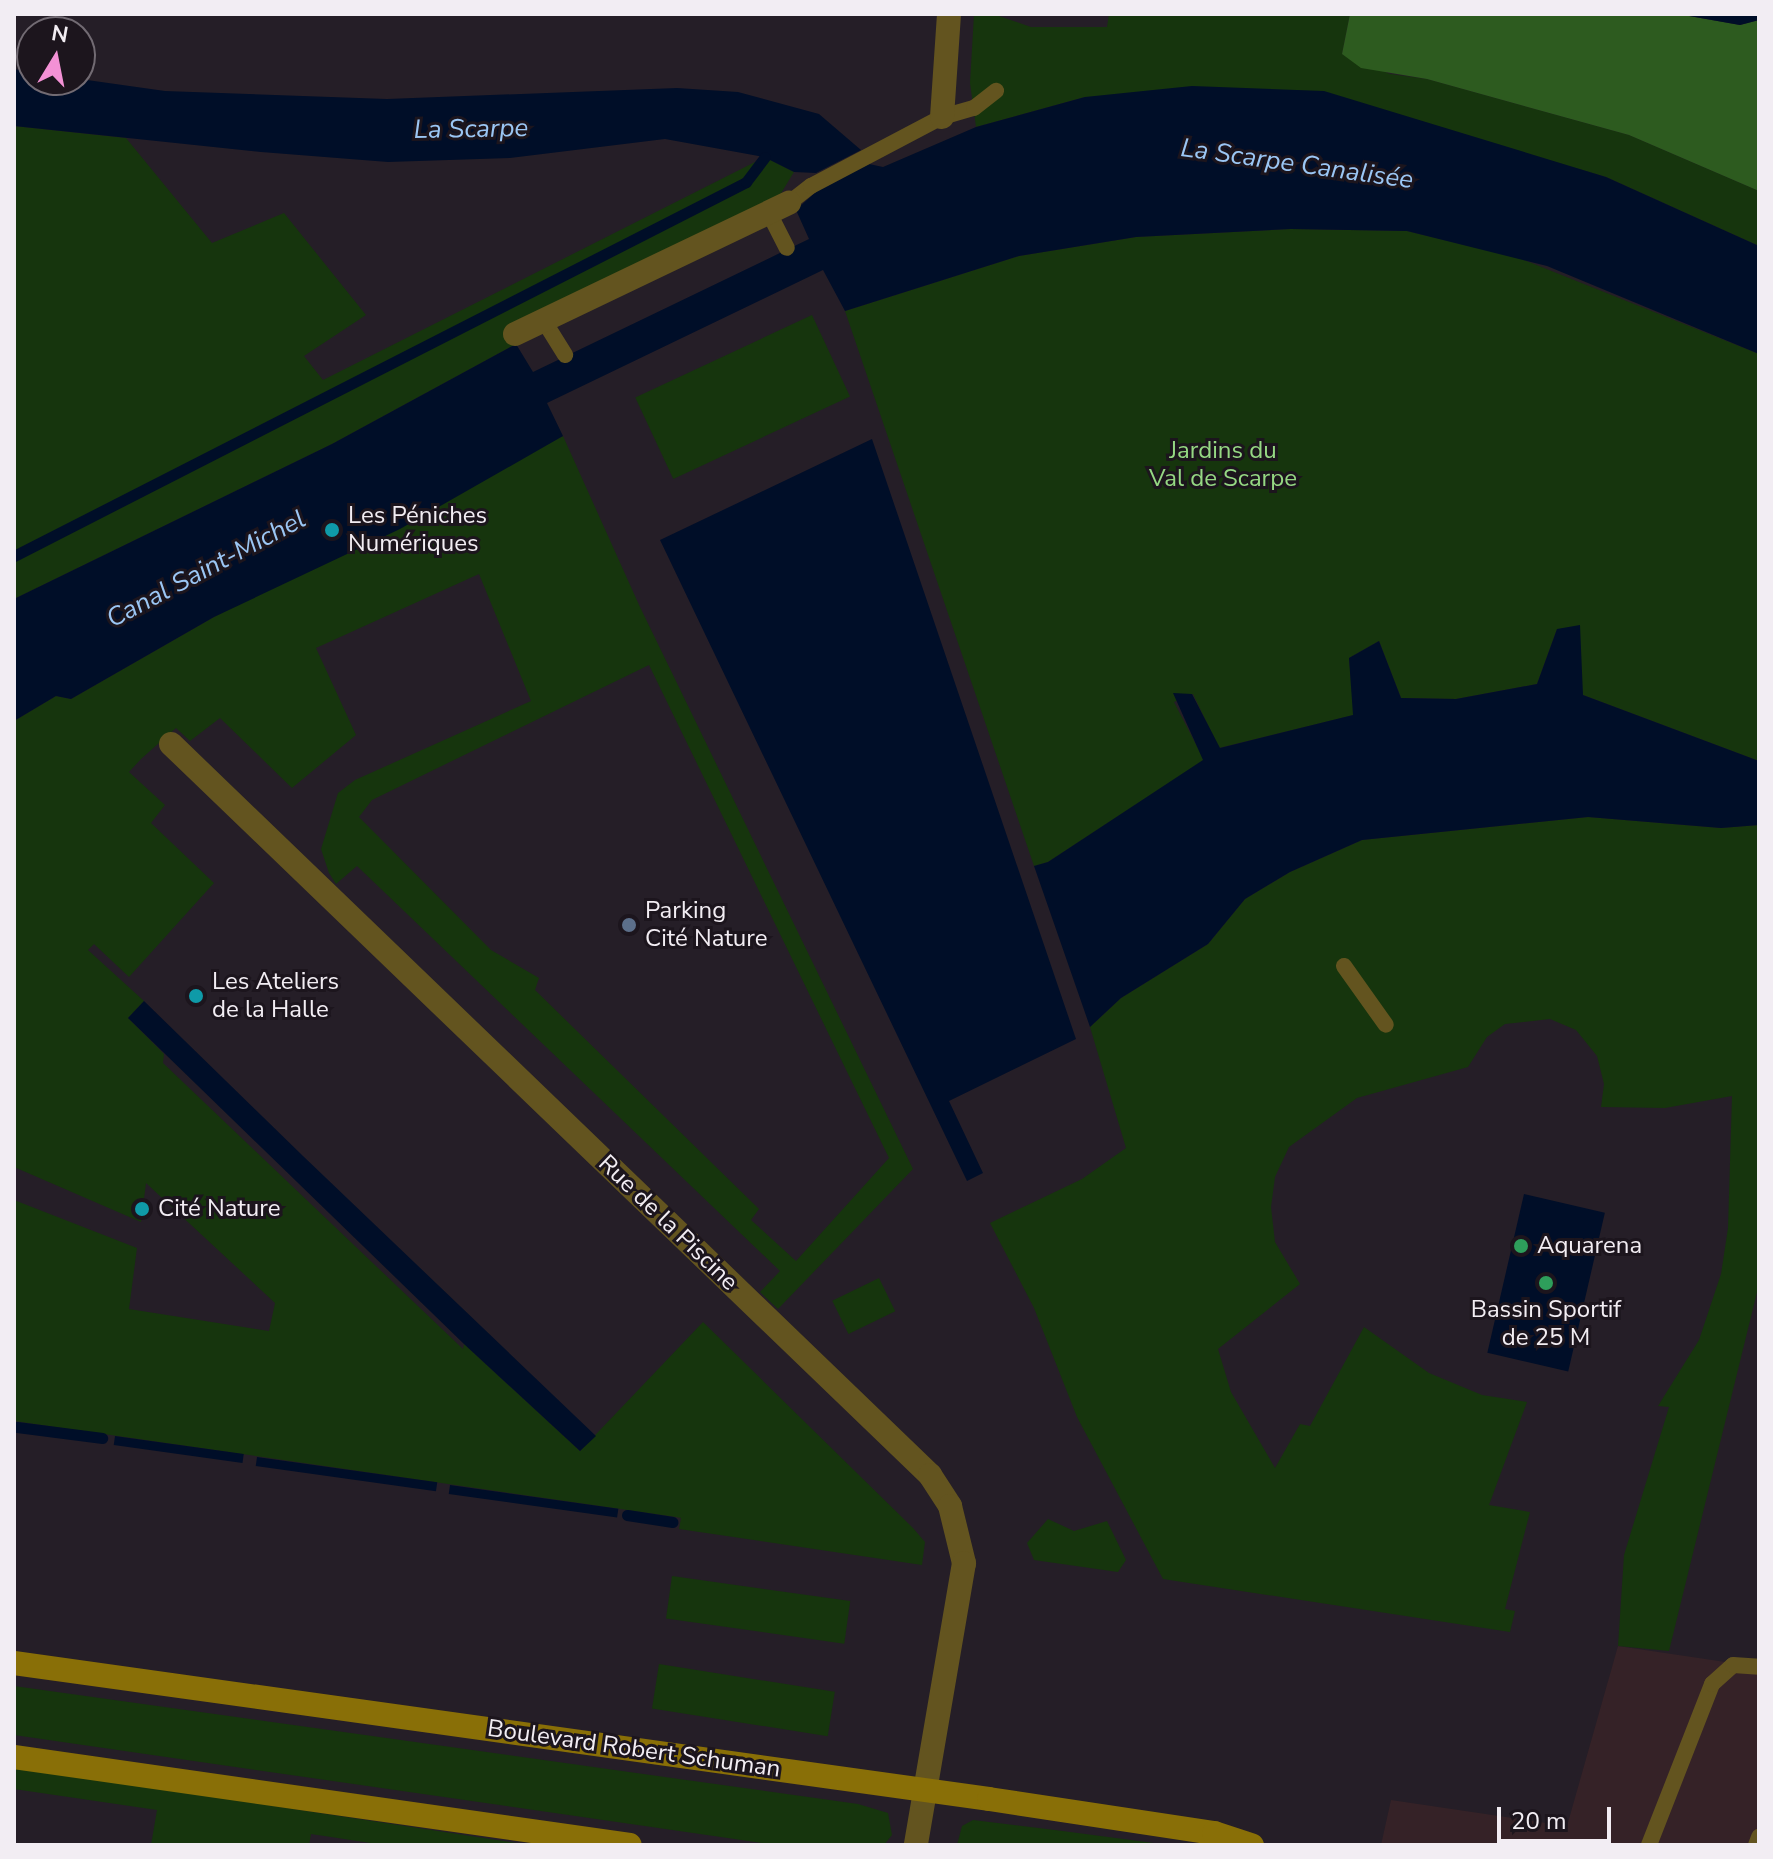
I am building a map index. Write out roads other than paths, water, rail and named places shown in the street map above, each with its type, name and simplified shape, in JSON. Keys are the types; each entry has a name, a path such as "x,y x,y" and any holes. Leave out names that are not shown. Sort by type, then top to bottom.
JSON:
{"main road":[{"name":"Boulevard Robert Schuman","path":"14,1663 927,1790 1214,1833 1252,1845"},
{"path":"14,1757 630,1845"}],"street":[{"path":"942,117 949,14"},
{"path":"506,333 544,321 779,208"},
{"name":"Rue de la Piscine","path":"171,744 930,1475 950,1506 964,1563 916,1845"}],"lane":[{"path":"787,248 779,208 811,186 942,117 974,108 996,91"},
{"path":"544,321 565,355"},
{"path":"1344,966 1386,1025"},
{"path":"1649,1845 1712,1684 1733,1665 1759,1667"},
{"path":"1756,1845 1759,1837"}],"water":[{"path":"1678,14 1759,14 1759,20 1740,25"},
{"name":"La Scarpe","path":"14,69 16,96 96,96 96,81 165,91 387,99 677,88 738,92 819,114 861,150 816,173 794,172 764,157 665,139 510,158 388,162 14,126"},
{"path":"1192,86 1324,91 1606,177 1759,246 1759,354 1547,266 1407,231 1291,229 1136,237 1019,256 845,311 823,270 547,403 563,436 400,529 214,617 71,699 56,696 14,721 14,599 332,444 516,344 533,372 809,239 796,210 819,189 869,164 883,167 976,127 1085,97"},
{"path":"872,439 1076,1039 949,1101 983,1173 967,1181 660,540"},
{"path":"1580,625 1583,695 1759,761 1759,825 1721,828 1588,817 1362,840 1290,872 1245,899 1208,944 1121,998 1090,1027 1034,866 1048,862 1203,760 1173,693 1192,694 1220,748 1353,715 1349,658 1379,641 1401,698 1456,699 1537,684 1557,629"},
{"path":"144,1001 596,1436 580,1451 464,1344 128,1018"},
{"name":"Bassin Sportif de 25 M","path":"1524,1194 1605,1213 1568,1371 1487,1353"},
{"path":"115,1436 244,1454 242,1463 114,1445"},
{"path":"257,1457 437,1482 436,1491 256,1466"},
{"path":"450,1485 618,1509 617,1518 449,1494"}],"waterway":[{"path":"14,556 746,182 765,157"},
{"path":"17,1427 102,1438"},
{"path":"627,1515 672,1522"}],"place":[{"name":"Les Péniches Numériques","path":"332,530"},
{"name":"Parking Cité Nature","path":"629,925"},
{"name":"Les Ateliers de la Halle","path":"196,996"},
{"name":"Cité Nature","path":"142,1209"},
{"name":"Aquarena","path":"1521,1246"},
{"name":"Bassin Sportif de 25 M","path":"1546,1283"}],"water label":[{"name":"La Scarpe Canalisée","path":"1297,164"},
{"name":"Canal Saint-Michel","path":"206,569"}],"park label":[{"name":"Jardins du Val de Scarpe","path":"1223,465"}]}
